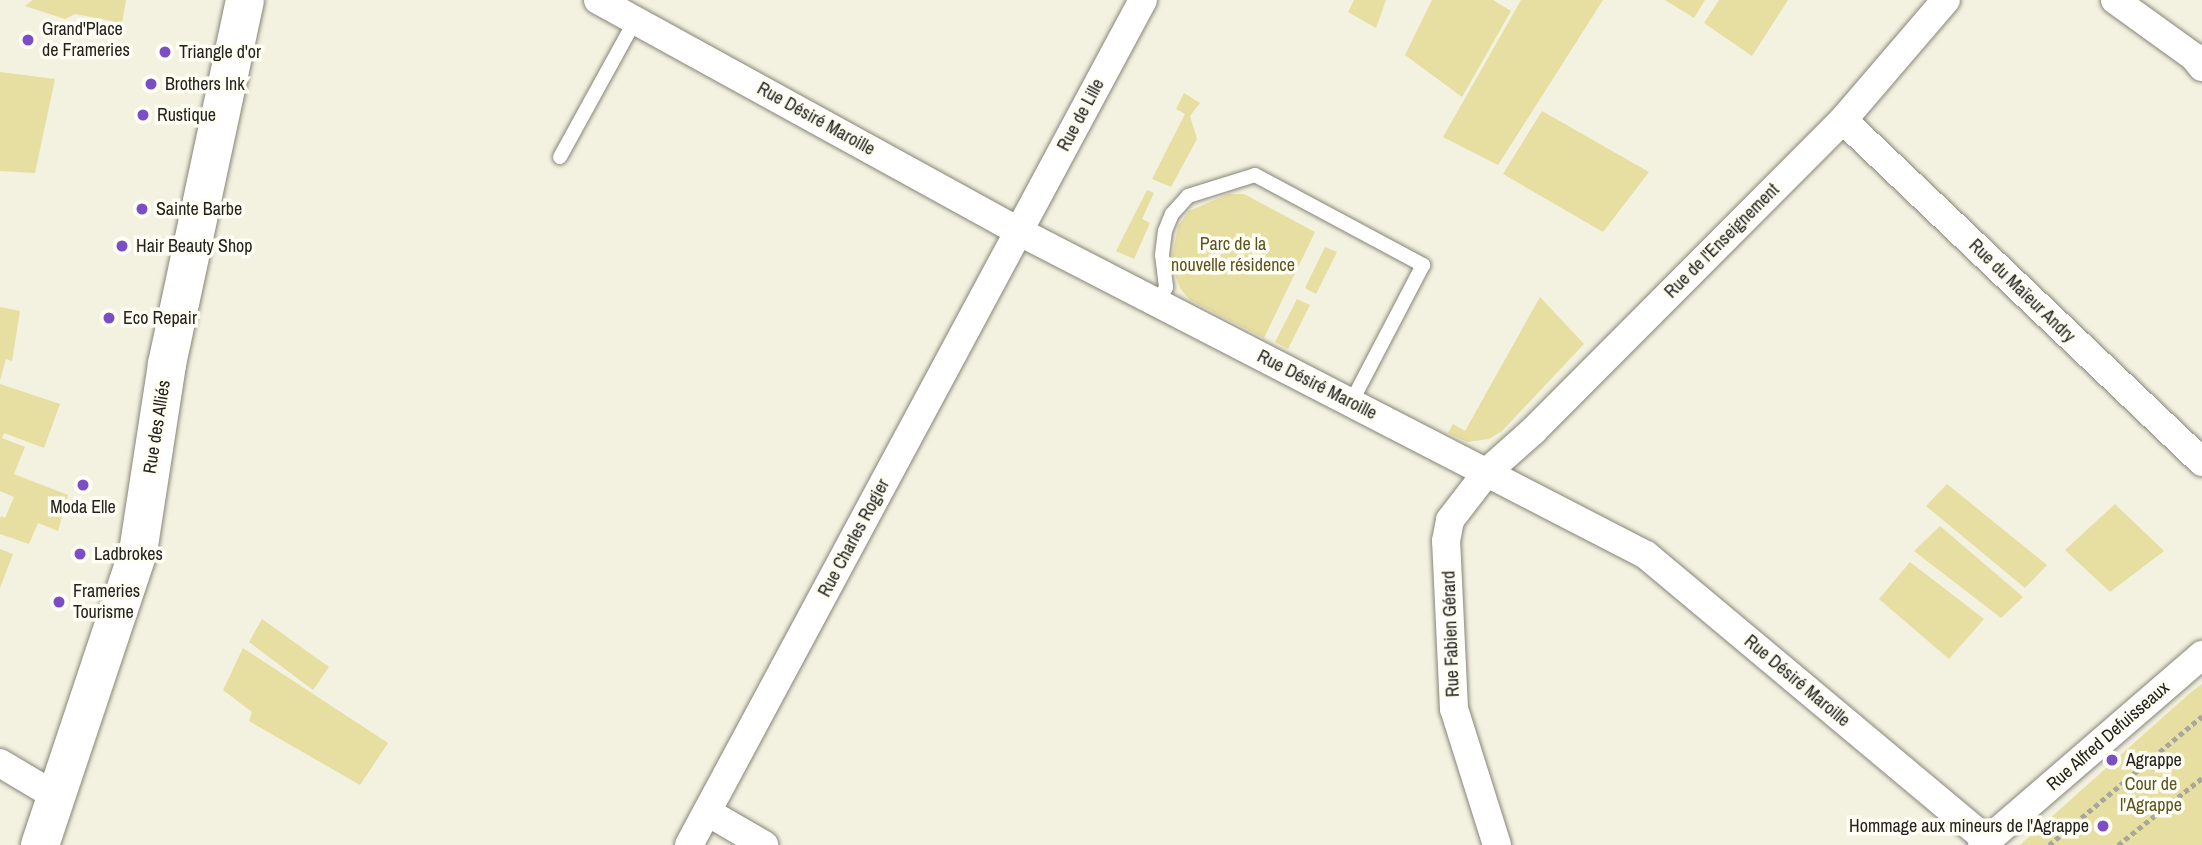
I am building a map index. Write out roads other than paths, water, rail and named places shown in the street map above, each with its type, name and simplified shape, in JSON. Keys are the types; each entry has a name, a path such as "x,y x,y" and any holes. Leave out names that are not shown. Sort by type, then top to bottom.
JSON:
{"main road":[{"name":"Rue des Alliés","path":"40,845 54,795 138,552 167,363 245,0"}],"street":[{"name":"Rue Désiré Maroille","path":"598,0 1018,231 1646,555 1985,843"},
{"name":"Rue de Lille","path":"1018,231 1143,0"},
{"path":"2115,0 2199,58"},
{"name":"Rue de l'Enseignement","path":"1487,472 1533,431 1843,120 1939,10"},
{"name":"Rue du Maïeur Andry","path":"1843,120 2202,462"},
{"name":"Rue Charles Rogier","path":"689,845 709,813 1018,231"},
{"name":"Rue Fabien Gérard","path":"1487,472 1450,520 1447,541 1454,709 1497,845"},
{"name":"Rue Alfred Defuisseaux","path":"1985,843 2202,655"},
{"path":"0,763 54,795"},
{"path":"709,813 764,845"}],"lane":[{"path":"560,157 636,19"},
{"path":"1158,303 1166,287 1162,255 1165,232 1172,214 1188,196 1255,175 1423,265 1352,403"}],"place":[{"name":"Grand'Place de Frameries","path":"28,40"},
{"name":"Triangle d'or","path":"165,52"},
{"name":"Brothers Ink","path":"151,84"},
{"name":"Rustique","path":"143,115"},
{"name":"Sainte Barbe","path":"142,209"},
{"name":"Hair Beauty Shop","path":"122,246"},
{"name":"Eco Repair","path":"109,318"},
{"name":"Moda Elle","path":"83,485"},
{"name":"Ladbrokes","path":"80,554"},
{"name":"Frameries Tourisme","path":"59,602"},
{"name":"Agrappe","path":"2112,760"},
{"name":"Hommage aux mineurs de l'Agrappe","path":"2103,826"}],"park label":[{"name":"Parc de la nouvelle résidence","path":"1233,255"},
{"name":"Cour de l'Agrappe","path":"2151,795"}]}
